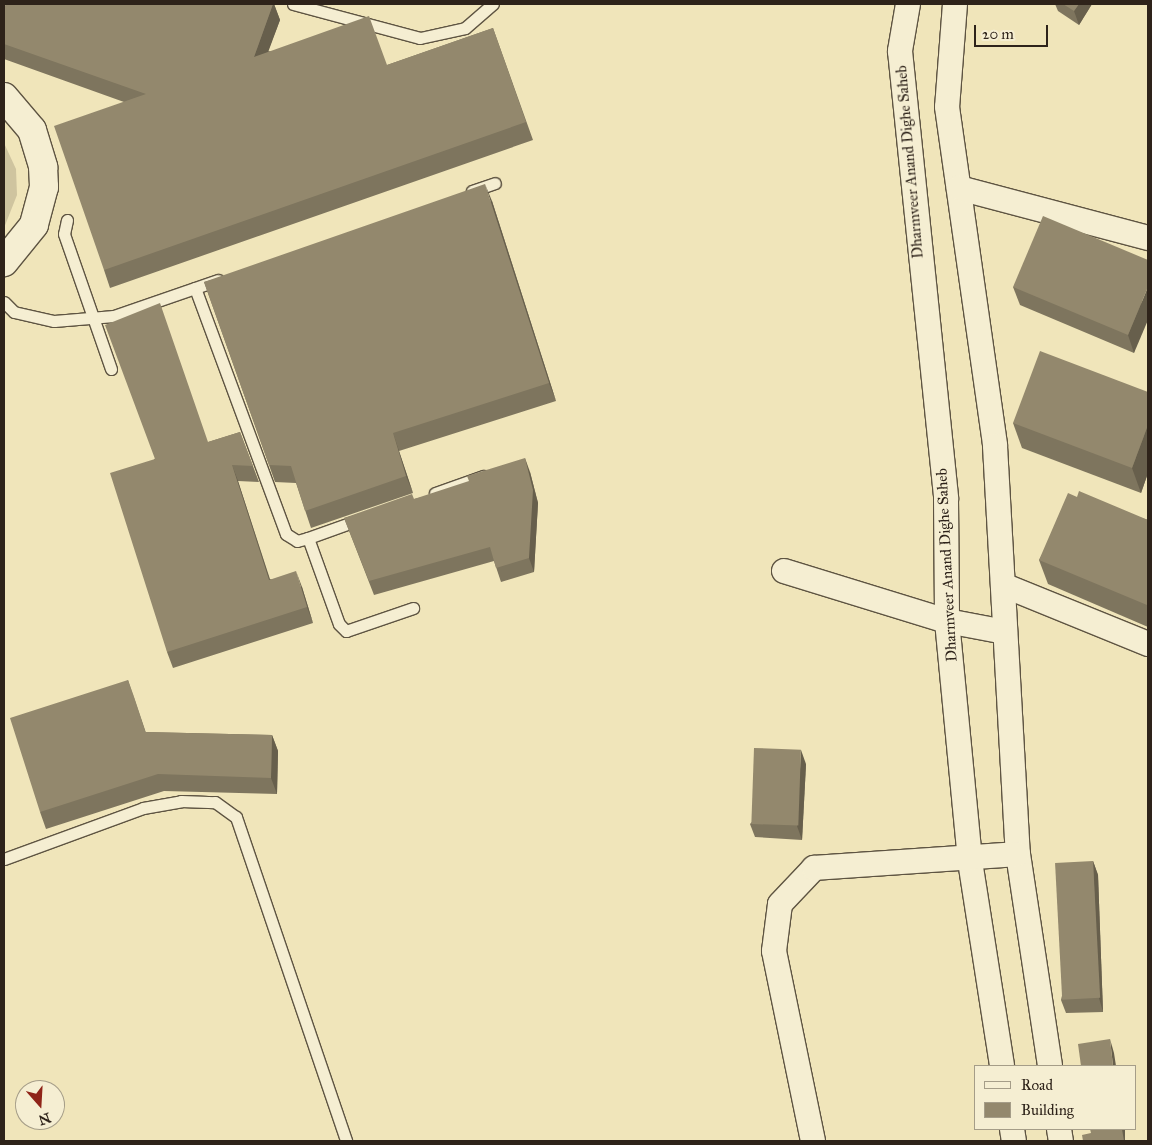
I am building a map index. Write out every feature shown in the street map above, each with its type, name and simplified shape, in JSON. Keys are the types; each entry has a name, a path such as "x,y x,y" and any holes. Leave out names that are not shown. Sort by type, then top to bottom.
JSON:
{"street":[{"name":"Dharmveer Anand Dighe Saheb","path":"908,4 900,51 946,499 947,621 970,861 1002,1065"},
{"path":"955,4 947,107 995,446 1018,854 1050,1065"},
{"path":"4,97 32,130 43,167 44,187 34,224 4,262"},
{"path":"959,188 1148,238"},
{"path":"784,571 947,621 1005,632"},
{"path":"1003,586 1148,644"},
{"path":"813,1141 774,951 780,904 814,868 970,861 1018,854"}],"lane":[{"path":"294,4 420,38 465,28 493,4"},
{"path":"457,196 495,183"},
{"path":"67,220 64,234 111,370"},
{"path":"4,302 14,312 54,321 114,316 233,274"},
{"path":"195,288 286,534 297,542 372,515"},
{"path":"418,499 483,476"},
{"path":"308,538 346,631 413,608"},
{"path":"4,859 143,808 181,801 215,802 236,817 346,1141"}],"shaded area":[{"path":"4,143 16,169 17,195 4,228"}],"building":[{"path":"6,4 273,4 254,57 369,16 387,65 493,28 526,122 104,270 54,126 146,94 4,44 4,9"},
{"path":"1063,4 1079,4 1074,11"},
{"path":"485,184 549,383 393,433 406,476 305,511 291,466 269,465 204,282"},
{"path":"1043,216 1148,260 1148,287 1128,335 1013,287"},
{"path":"160,303 208,442 240,432 253,466 232,465 269,580 296,571 307,607 167,652 110,473 155,459 105,325"},
{"path":"1040,351 1148,392 1148,425 1132,468 1013,423"},
{"path":"525,458 533,490 529,558 496,568 490,547 369,581 344,518 412,494 414,499 469,481 467,476"},
{"path":"1079,491 1148,520 1147,605 1039,560 1068,493 1077,497"},
{"path":"128,680 145,732 272,735 271,778 158,774 40,812 10,718"},
{"path":"754,748 801,750 798,826 751,824"},
{"path":"1093,861 1100,998 1062,1000 1055,863"},
{"path":"1110,1039 1113,1065 1081,1065 1078,1044"},
{"path":"1090,1130 1122,1130 1124,1141 1083,1141 1082,1135 1091,1133"}]}
